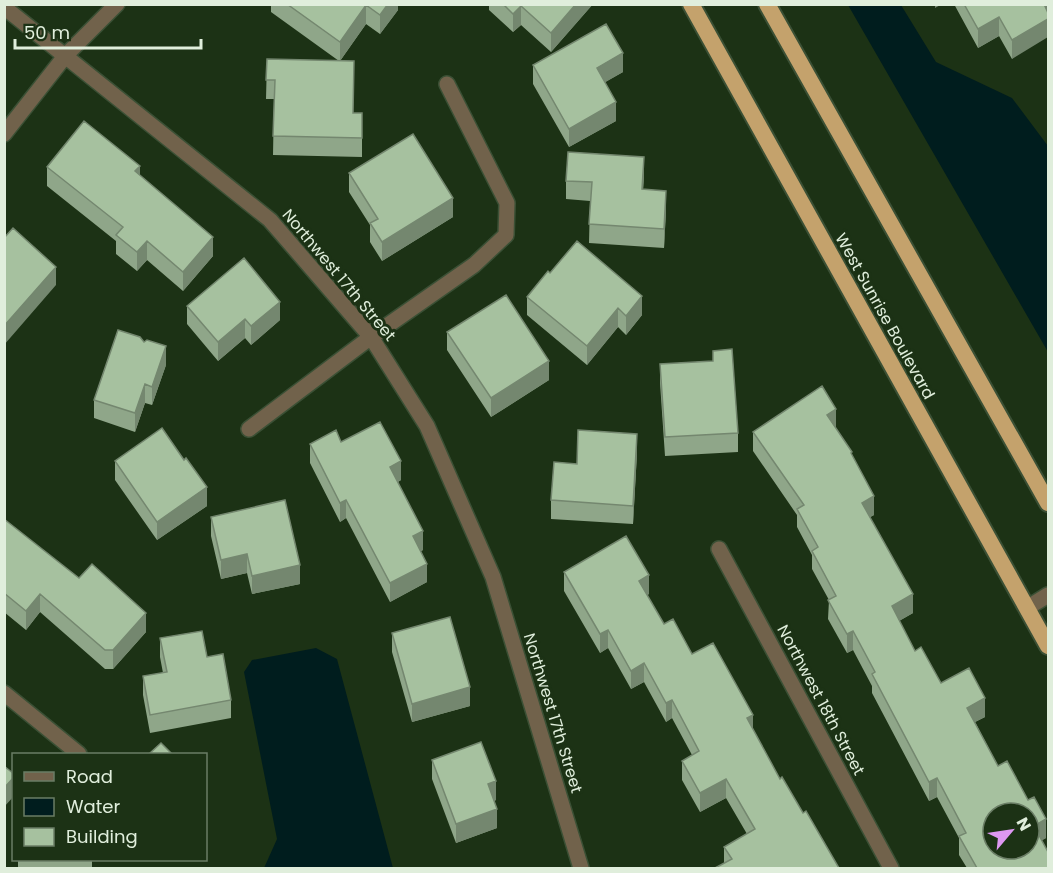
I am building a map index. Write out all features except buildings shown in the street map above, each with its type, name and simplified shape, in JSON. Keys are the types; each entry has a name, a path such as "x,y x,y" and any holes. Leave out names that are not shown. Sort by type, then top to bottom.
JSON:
{"highway":[{"name":"West Sunrise Boulevard","path":"691,4 1048,646"},
{"path":"767,4 1048,503"}],"street":[{"path":"4,134 66,55 117,4"},
{"name":"Northwest 17th Street","path":"4,7 270,220 371,337 427,426 493,577 581,868"},
{"path":"249,429 371,337 474,266 506,235 507,203 447,84"},
{"name":"Northwest 18th Street","path":"719,549 891,868"},
{"path":"1027,608 1048,595"},
{"path":"4,693 78,753"}],"water":[{"path":"848,5 901,5 936,62 1012,98 1048,146 1048,352"},
{"path":"316,648 337,659 393,868 264,868 277,839 244,672 252,660"}]}
